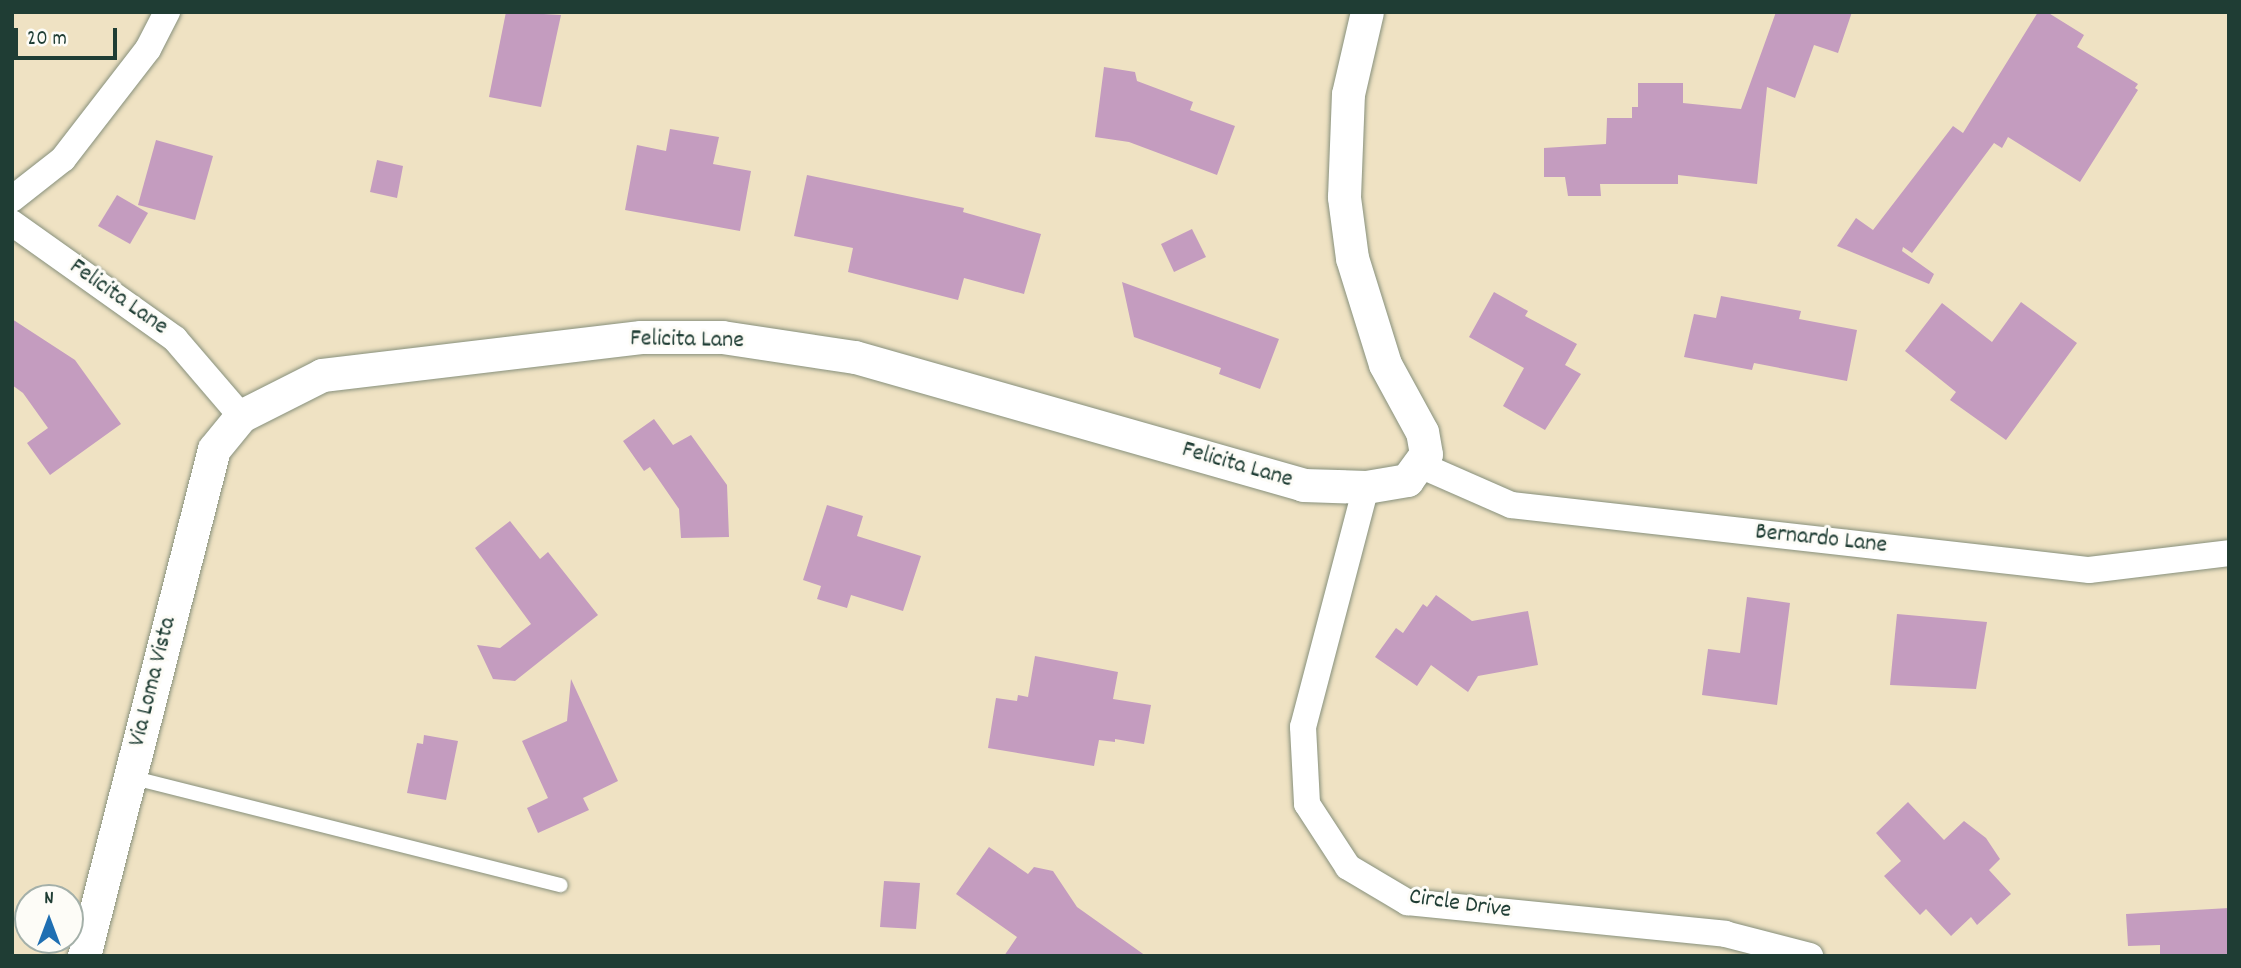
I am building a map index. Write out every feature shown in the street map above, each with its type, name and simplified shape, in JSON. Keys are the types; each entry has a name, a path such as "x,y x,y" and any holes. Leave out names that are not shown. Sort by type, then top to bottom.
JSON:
{"street":[{"path":"12,199 63,159 148,49 167,12"},
{"path":"1367,12 1348,94 1344,197 1352,258 1385,364 1422,432 1426,454 1420,466"},
{"name":"Felicita Lane","path":"12,223 175,339 241,416 322,375 641,337 722,337 855,357 1303,485 1366,487 1407,480 1420,466"},
{"name":"Via Loma Vista","path":"84,956 215,449 241,416"},
{"name":"Bernardo Lane","path":"1420,466 1511,505 2089,570 2229,553"},
{"name":"Circle Drive","path":"1366,487 1303,727 1307,804 1348,867 1407,902 1726,934 1810,956"}],"lane":[{"path":"130,777 561,885"}],"building":[{"path":"506,12 561,15 541,107 489,97"},
{"path":"1776,12 1852,12 1838,53 1814,45 1795,98 1767,87 1757,184 1678,175 1678,184 1600,184 1601,196 1568,196 1565,177 1544,177 1544,148 1606,144 1607,118 1632,118 1632,107 1638,107 1638,83 1683,83 1683,103 1741,109"},
{"path":"2038,12 2047,12 2084,35 2077,47 2138,84 2135,88 2138,90 2080,182 2008,137 2002,148 1994,143 1912,253 1903,247 1902,251 1934,274 1929,284 1837,246 1856,218 1873,230 1953,126 1963,133"},
{"path":"1104,67 1135,72 1137,81 1193,102 1190,110 1235,126 1217,175 1129,142 1095,137"},
{"path":"670,129 719,137 713,164 751,171 740,231 625,210 637,145 666,151"},
{"path":"156,140 213,156 195,220 138,205"},
{"path":"377,160 403,166 397,198 370,192"},
{"path":"807,175 964,208 963,212 1041,234 1024,294 964,278 958,300 848,272 853,248 794,236"},
{"path":"117,195 148,213 130,244 98,226"},
{"path":"1192,229 1206,257 1174,272 1161,244"},
{"path":"1122,282 1279,339 1260,389 1219,374 1221,368 1134,337"},
{"path":"1494,292 1528,311 1525,316 1577,344 1565,365 1581,374 1545,430 1503,406 1524,368 1469,337"},
{"path":"1721,296 1801,311 1799,319 1857,330 1847,381 1754,363 1752,370 1684,357 1694,314 1716,318"},
{"path":"2021,302 2077,343 2006,440 1950,400 1956,392 1905,351 1942,303 1992,342"},
{"path":"12,319 75,360 121,424 50,475 27,443 48,428 23,393 12,385"},
{"path":"654,419 673,445 691,435 727,485 729,537 681,538 679,509 650,467 644,471 623,441"},
{"path":"827,505 863,516 857,536 921,556 903,611 851,595 847,608 817,599 821,586 803,580"},
{"path":"510,521 540,559 548,552 598,615 515,681 493,679 477,645 500,648 531,624 475,548"},
{"path":"1436,595 1472,621 1528,611 1538,665 1478,676 1468,692 1431,665 1417,686 1375,657 1396,628 1403,633 1423,604 1427,607"},
{"path":"1747,597 1790,603 1777,705 1702,695 1708,649 1740,653"},
{"path":"1897,614 1987,622 1976,689 1890,685"},
{"path":"1035,656 1118,672 1113,699 1151,705 1144,744 1115,739 1115,742 1099,740 1094,766 988,748 996,698 1017,701 1018,695 1028,697"},
{"path":"571,679 618,781 583,798 589,810 538,833 527,808 548,798 522,741 567,721"},
{"path":"424,735 458,741 446,800 407,793 417,743 423,744"},
{"path":"1908,802 1944,840 1964,821 1986,838 2000,859 1989,870 2011,894 1977,925 1971,917 1951,936 1926,909 1920,915 1884,876 1901,861 1876,833"},
{"path":"989,847 1028,874 1034,867 1053,871 1077,907 1146,956 1004,956 1017,937 956,894"},
{"path":"884,881 920,883 916,929 880,927"},
{"path":"2229,908 2229,956 2160,956 2160,945 2128,946 2126,914"}]}
